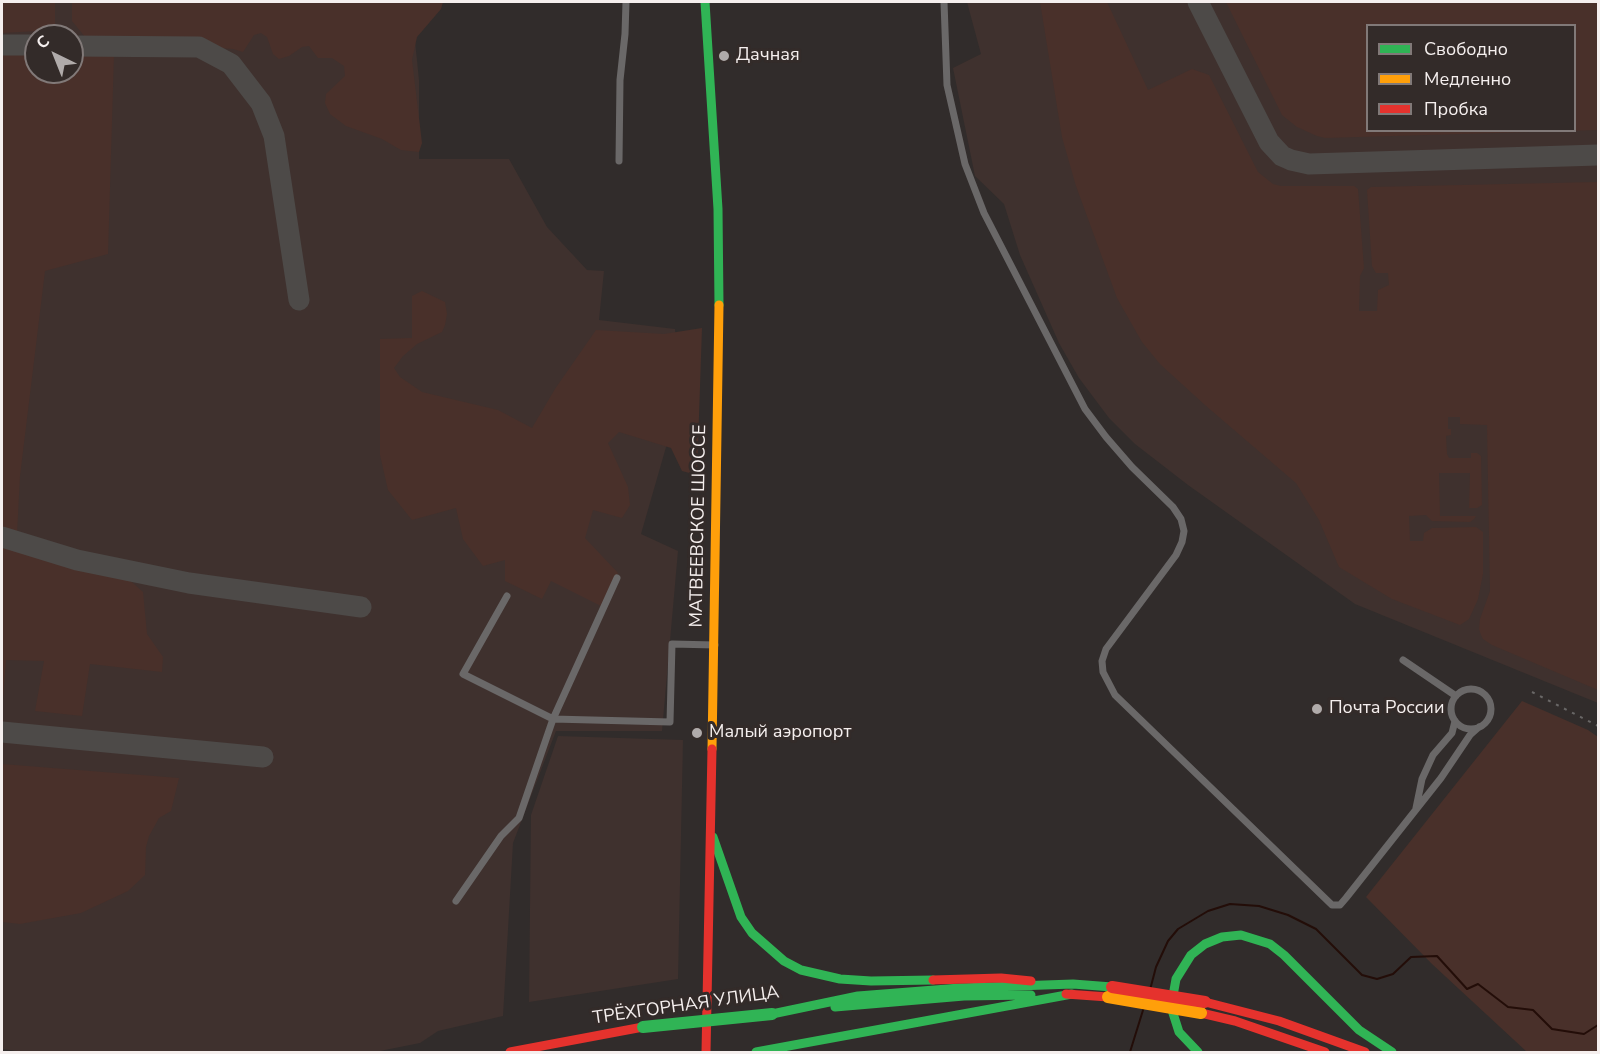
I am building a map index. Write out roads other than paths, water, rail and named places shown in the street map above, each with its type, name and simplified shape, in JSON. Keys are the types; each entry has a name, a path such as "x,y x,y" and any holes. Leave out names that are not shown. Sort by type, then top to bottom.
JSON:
{"main road":[{"name":"МАТВЕЕВСКОЕ ШОССЕ","path":"705,2 713,108 720,272 706,1053"},
{"path":"710,829 741,917 766,947 784,961 801,970 840,979 871,981 1002,978 1072,989 1110,992 1279,1021 1342,1042 1365,1053"},
{"path":"1198,1053 1179,1032 1171,1007 1176,979 1191,955 1205,944 1222,937 1241,935 1270,944 1284,955 1359,1030 1392,1053"},
{"name":"ТРЁХГОРНАЯ УЛИЦА","path":"510,1053 643,1027 772,1014 858,996 960,988 1072,989"},
{"path":"756,1053 1072,989"},
{"path":"1203,1008 1325,1053"}],"street":[{"path":"619,162 620,80 626,2"},
{"path":"944,2 947,85 965,164 984,213 1085,410 1132,467 1173,507 1181,519 1184,531 1176,555 1106,649 1102,661 1107,683 1115,695 1133,713 1332,905 1340,905 1346,898 1414,813 1470,735 1488,718 1490,706 1484,695 1467,690 1456,696 1451,708 1455,721 1452,733 1433,755 1422,779 1414,813"},
{"path":"456,900 501,836 519,818 553,719 617,578"},
{"path":"507,596 463,674 553,719 670,722 672,644 714,645"},
{"path":"1402,660 1456,696"},
{"path":"1455,721 1466,728 1479,727"}],"waterway":[{"path":"1150,990 1156,967 1168,941 1178,929 1208,911 1230,904 1259,906 1288,915 1316,929 1362,975 1377,979 1393,974 1411,957 1437,956 1467,989 1478,984 1508,1007 1533,1010 1552,1029 1584,1034 1598,1025"},
{"path":"1130,1052 1144,1007"}],"railway":[{"path":"1532,692 1598,726"}],"place":[{"name":"Дачная","path":"724,56"},
{"name":"Почта России","path":"1317,709"},
{"name":"Малый аэропорт","path":"697,733"}]}
